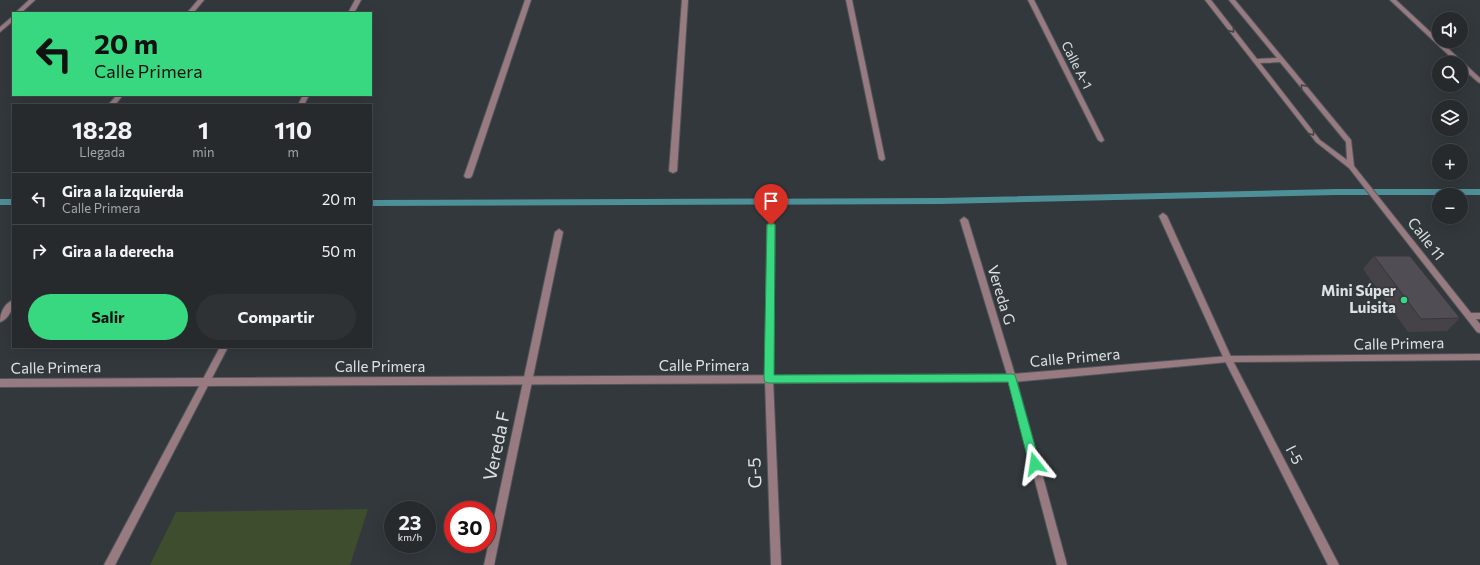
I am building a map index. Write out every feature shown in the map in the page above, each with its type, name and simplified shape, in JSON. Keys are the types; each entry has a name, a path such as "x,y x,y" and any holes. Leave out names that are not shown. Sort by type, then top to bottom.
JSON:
{"street":[{"path":"19,12 32,0"},
{"path":"191,12 201,0"},
{"path":"352,12 358,0"},
{"path":"468,176 528,0"},
{"path":"673,171 686,0"},
{"path":"849,0 882,159"},
{"name":"Calle A-1","path":"1031,0 1101,140"},
{"name":"Calle 11","path":"1208,0 1318,141 1351,166 1480,330"},
{"path":"1232,0 1349,142 1351,166"},
{"path":"1393,0 1480,80"},
{"path":"0,30 12,19"},
{"path":"1256,60 1281,60"},
{"path":"112,104 119,96"},
{"name":"I-5","path":"1163,216 1228,359 1334,565"},
{"name":"Vereda G","path":"964,220 1012,378 1062,565"},
{"name":"G-5","path":"771,225 769,379 776,565"},
{"name":"Vereda F","path":"489,565 559,232"},
{"path":"0,319 12,304"},
{"path":"1469,316 1480,316"},
{"path":"109,565 223,348"},
{"name":"Calle Primera","path":"0,383 1012,378 1228,359 1480,357"}],"green space":[{"path":"368,509 350,565 150,565 176,512"}],"building":[{"path":"1374,256 1410,256 1460,318 1421,319"}],"waterway":[{"path":"372,203 941,201 1336,192 1480,192"},
{"path":"0,202 12,202"}],"place":[{"name":"Mini Súper Luisita","path":"1404,300"}],"route":[{"path":"771,225 769,379 1012,378 1035,464"}]}
